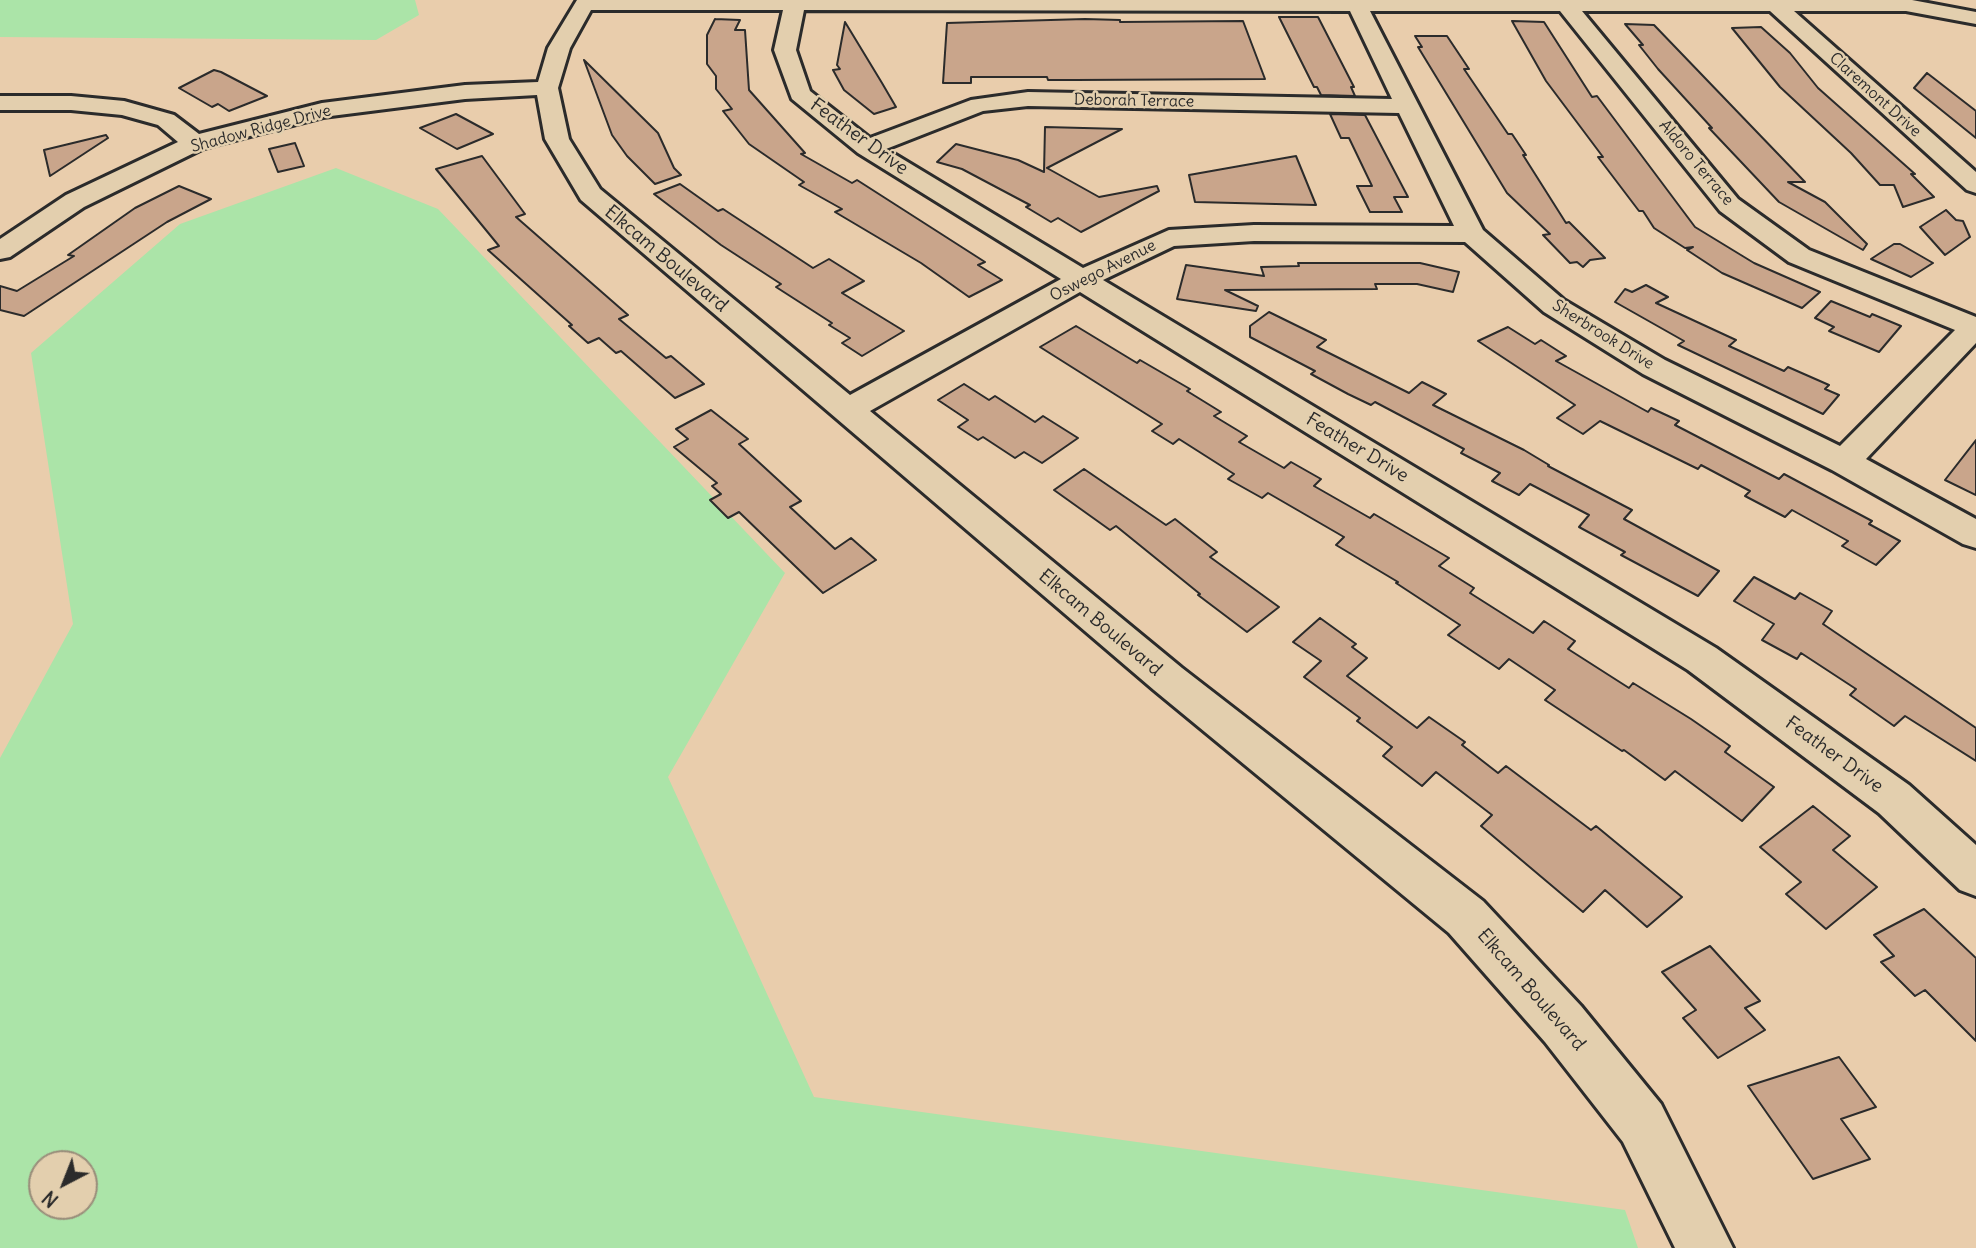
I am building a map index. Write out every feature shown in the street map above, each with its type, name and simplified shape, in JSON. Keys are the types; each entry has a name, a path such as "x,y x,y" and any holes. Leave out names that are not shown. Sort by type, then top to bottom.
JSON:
{"street":[{"path":"586,2 795,5 1906,5 1975,18"},
{"name":"Elkcam Boulevard","path":"586,2 559,48 547,88 557,139 590,194 1168,680 1466,917 1563,1024 1643,1122 1705,1248"},
{"name":"Feather Drive","path":"795,5 785,50 800,94 867,148 1702,659 1894,799 1976,875"},
{"name":"Sherbrook Drive","path":"1357,5 1472,234 1553,306 1654,367 1844,462 1976,535"},
{"name":"Aldoro Terrace","path":"1566,5 1729,205 1799,256 1975,327"},
{"name":"Claremont Drive","path":"1774,5 1976,185"},
{"name":"Shadow Ridge Drive","path":"0,251 75,201 195,144 322,110 465,92 547,88"},
{"name":"Deborah Terrace","path":"867,148 979,104 1028,99 1409,106"},
{"path":"0,103 71,103 145,113 166,120 195,144"},
{"name":"Oswego Avenue","path":"845,411 1082,279 1169,238 1254,233 1472,234"},
{"path":"1844,462 1975,327"}],"green space":[{"path":"0,0 415,0 419,15 376,40 0,37"},
{"path":"336,168 438,209 785,573 668,777 814,1097 1625,1210 1638,1248 0,1248 0,758 73,624 31,353 180,224"}],"building":[{"path":"1279,17 1318,17 1354,87 1351,87 1355,96 1321,95 1317,87 1314,87"},
{"path":"715,19 740,20 735,30 745,30 749,90 805,153 801,154 852,183 857,180 985,262 978,265 1002,280 969,297 921,263 835,212 842,209 799,185 804,182 749,144 723,111 732,109 716,89 716,76 707,64 707,35"},
{"path":"1085,19 1120,22 1243,21 1265,79 1048,80 1047,77 971,77 971,83 943,83 947,23"},
{"path":"1512,21 1544,22 1592,97 1597,96 1695,227 1754,263 1820,292 1802,308 1722,273 1687,250 1693,247 1685,248 1654,228 1598,157 1603,157 1546,81"},
{"path":"845,22 896,107 874,114 844,90 833,70 840,69 837,65"},
{"path":"1625,24 1654,25 1805,182 1788,182 1825,202 1867,244 1863,250 1779,202 1709,128 1712,128 1658,69"},
{"path":"1761,27 1790,53 1818,88 1915,174 1911,174 1934,197 1903,207 1894,185 1880,185 1851,153 1780,87 1732,28"},
{"path":"1415,36 1447,36 1469,69 1464,69 1508,134 1512,134 1526,155 1523,155 1566,223 1569,222 1605,258 1590,260 1583,267 1577,262 1570,263 1543,235 1550,234 1507,193 1418,47 1422,47"},
{"path":"584,60 658,133 674,168 681,175 655,184 627,156 612,135"},
{"path":"214,70 267,96 229,111 218,104 212,107 179,88"},
{"path":"1927,73 1976,111 1976,138 1914,88"},
{"path":"456,114 493,134 457,149 420,128"},
{"path":"1330,114 1365,115 1408,197 1394,197 1402,212 1370,212 1357,186 1372,186 1349,138 1341,138"},
{"path":"1045,127 1122,129 1047,168 1099,197 1157,186 1159,191 1081,232 1058,218 1051,222 1026,207 1030,205 962,169 937,162 956,144 1018,160 1044,172"},
{"path":"106,135 108,138 50,176 44,150"},
{"path":"295,143 304,166 278,172 269,149"},
{"path":"482,156 525,214 516,217 628,315 619,319 666,358 671,356 704,384 675,398 621,351 616,353 599,338 588,343 569,326 572,325 488,250 499,246 436,169"},
{"path":"1296,156 1316,205 1195,202 1189,175"},
{"path":"680,184 718,211 723,209 813,268 829,259 864,281 842,293 904,331 862,356 842,343 850,338 829,325 832,323 776,287 781,284 721,245 654,194"},
{"path":"179,186 211,199 167,222 24,316 0,310 0,286 17,291 74,256 68,255 135,208"},
{"path":"1946,210 1956,220 1963,221 1970,237 1945,255 1920,227"},
{"path":"1894,244 1900,244 1933,263 1911,277 1871,259"},
{"path":"1298,263 1420,263 1459,272 1453,292 1417,284 1375,284 1377,289 1225,290 1258,306 1256,311 1177,299 1186,265 1264,276 1261,267 1299,266"},
{"path":"1646,285 1668,297 1656,303 1736,340 1729,346 1784,371 1788,367 1829,385 1825,389 1839,395 1823,414 1678,345 1684,341 1615,302 1625,289 1632,292"},
{"path":"1831,301 1901,326 1879,352 1829,331 1834,327 1815,318"},
{"path":"1269,312 1326,340 1317,347 1409,393 1422,382 1446,394 1433,405 1524,450 1548,466 1632,510 1624,519 1719,571 1698,596 1621,555 1625,552 1579,527 1589,515 1530,484 1519,495 1492,481 1500,473 1461,453 1464,449 1375,402 1371,405 1348,394 1311,374 1315,371 1250,337 1250,326"},
{"path":"1076,326 1137,363 1140,360 1190,389 1187,391 1221,412 1214,416 1247,436 1239,442 1284,468 1291,462 1321,479 1314,486 1370,518 1374,514 1449,558 1439,566 1474,588 1470,593 1533,633 1544,621 1575,641 1568,649 1629,688 1633,683 1691,719 1730,746 1725,752 1774,787 1742,821 1675,771 1665,780 1624,750 1545,700 1555,690 1509,659 1499,669 1448,635 1460,625 1396,583 1398,582 1336,545 1344,537 1268,493 1262,498 1228,479 1234,474 1179,439 1173,444 1152,431 1162,424 1040,347"},
{"path":"1508,327 1535,344 1541,340 1566,356 1556,361 1648,412 1651,408 1679,421 1675,425 1779,479 1784,474 1872,521 1869,524 1900,541 1876,565 1842,546 1848,541 1792,510 1785,517 1745,496 1750,491 1701,465 1698,469 1600,421 1583,434 1557,418 1575,405 1478,341"},
{"path":"964,384 989,400 995,396 1035,422 1043,416 1078,438 1042,463 1024,452 1015,458 983,437 978,440 958,427 968,420 938,400"},
{"path":"711,410 748,439 739,444 801,501 790,507 835,549 851,538 876,560 823,593 739,512 728,518 710,500 721,494 712,486 717,483 674,447 688,439 676,429"},
{"path":"1976,440 1976,495 1945,480"},
{"path":"1084,469 1166,525 1175,519 1217,552 1210,557 1279,607 1247,632 1116,526 1110,530 1054,490"},
{"path":"1754,577 1795,599 1800,593 1832,611 1823,624 1976,728 1976,761 1905,716 1894,726 1850,695 1856,689 1801,653 1797,659 1762,640 1774,624 1734,601"},
{"path":"1320,618 1356,644 1352,647 1367,658 1347,676 1417,728 1429,717 1465,742 1462,745 1498,773 1506,766 1591,830 1596,826 1682,897 1647,927 1605,890 1583,912 1481,826 1492,815 1436,772 1422,786 1383,756 1392,747 1357,721 1360,718 1304,677 1321,661 1293,642"},
{"path":"1813,806 1850,836 1833,850 1877,887 1826,929 1786,894 1801,882 1760,847"},
{"path":"1924,909 1976,958 1976,1041 1925,990 1915,996 1881,962 1894,956 1874,935"},
{"path":"1710,946 1760,1001 1745,1008 1765,1030 1718,1058 1683,1018 1696,1010 1662,972"},
{"path":"1839,1057 1876,1107 1841,1119 1870,1159 1813,1179 1748,1086"}]}
